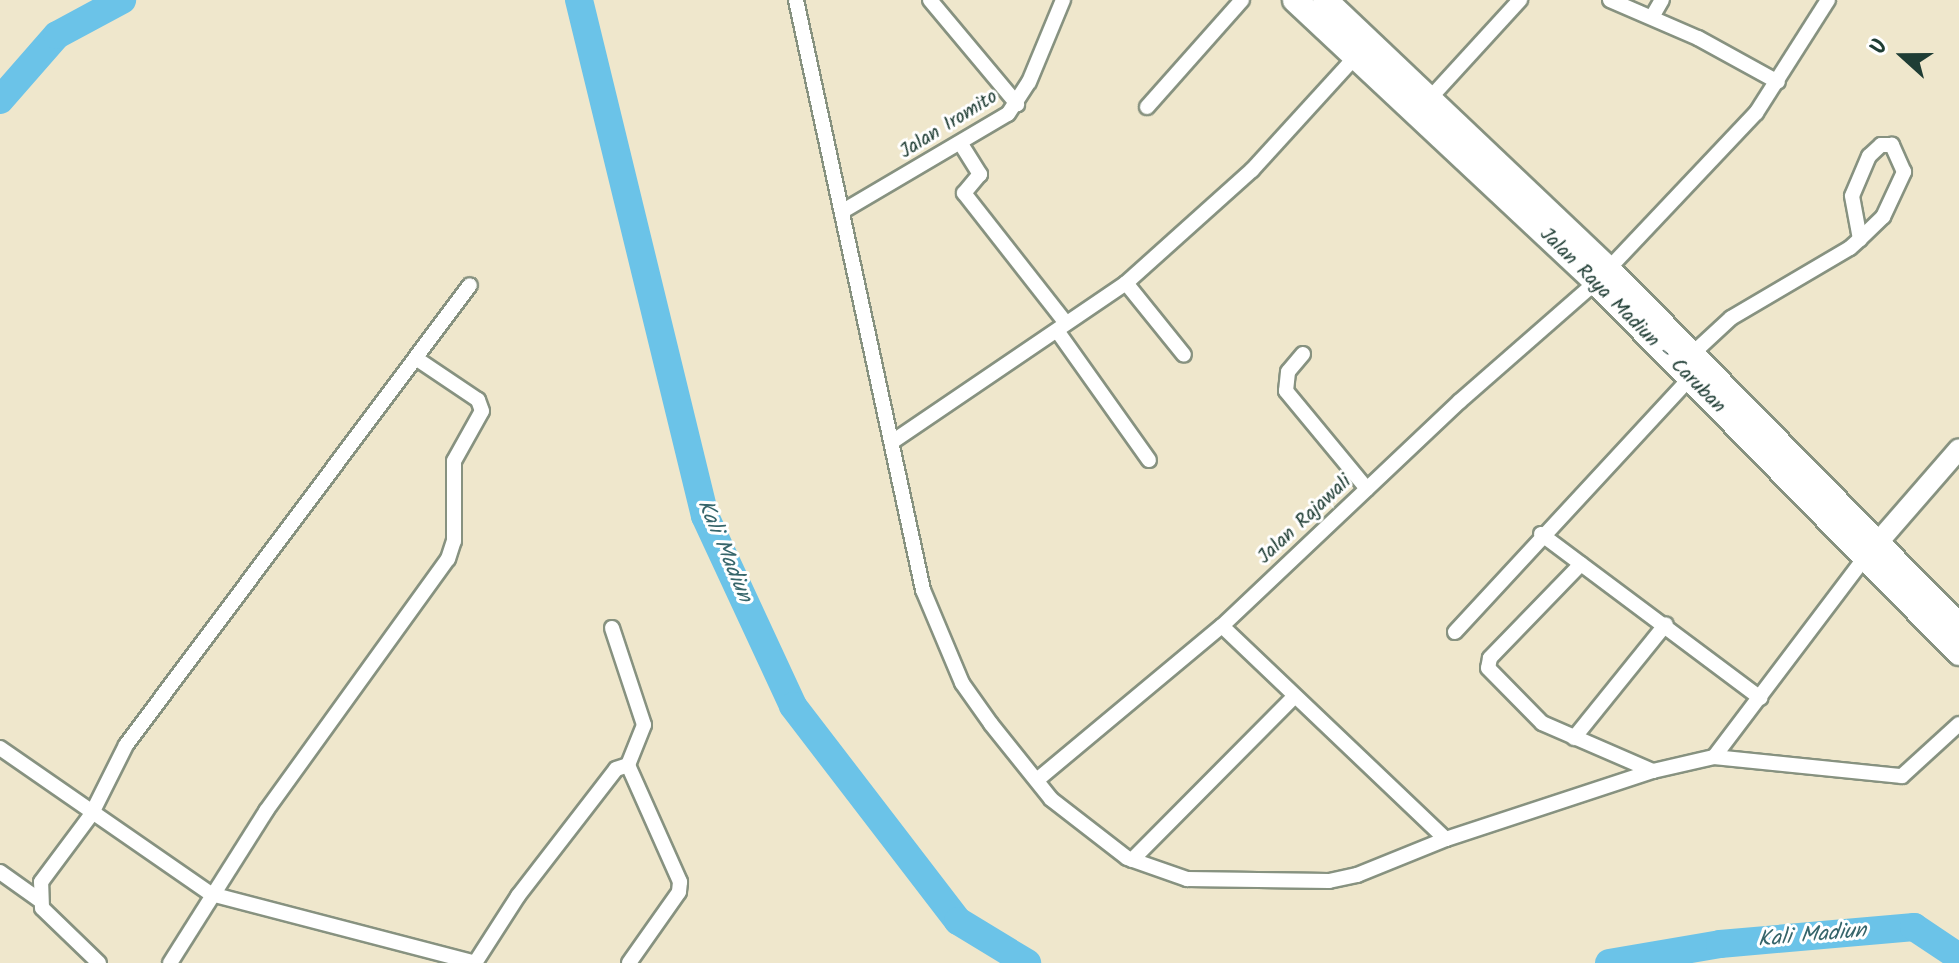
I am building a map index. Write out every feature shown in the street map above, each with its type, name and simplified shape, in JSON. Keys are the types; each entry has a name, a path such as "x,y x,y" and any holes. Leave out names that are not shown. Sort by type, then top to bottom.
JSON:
{"highway":[{"name":"Jalan Raya Madiun - Caruban","path":"1295,0 1602,275"},
{"name":"Jalan Raya Madiun - Caruban","path":"1325,0 1431,97 1870,551 1959,653"},
{"name":"Jalan Raya Madiun - Caruban","path":"1870,551 1959,626"}],"street":[{"path":"796,0 892,442 908,537 946,648 962,683 1037,780 1071,816 1132,860 1187,879 1303,883 1357,875 1446,839 1653,771 1714,757 1902,776 1959,724"},
{"path":"930,0 1017,104"},
{"name":"Jalan Iromito","path":"843,211 961,144 1017,104 1063,0"},
{"path":"1147,107 1242,0"},
{"path":"1431,97 1520,0"},
{"path":"1610,0 1652,17 1778,82"},
{"path":"1652,17 1662,0"},
{"name":"Jalan Rajawali","path":"1037,780 1222,626 1602,275 1742,130 1778,82 1828,0"},
{"path":"892,442 1126,283 1252,170 1357,55"},
{"path":"961,144 980,174 964,193 1062,327 1149,460"},
{"path":"1455,632 1740,312 1754,308 1860,239 1883,217 1900,190 1904,172 1892,145 1881,145 1869,156 1855,188 1860,239"},
{"path":"1126,283 1184,355"},
{"path":"38,899 41,882 91,815 126,745 470,285"},
{"path":"1303,354 1288,372 1286,391 1367,489"},
{"path":"170,963 211,894 448,559 454,541 454,461 482,411 478,400 417,359"},
{"path":"1714,757 1870,551 1959,449"},
{"path":"1541,534 1666,624 1760,698"},
{"path":"1581,564 1490,658 1488,668 1542,723 1653,771"},
{"path":"1574,738 1666,624"},
{"path":"1222,626 1446,839"},
{"path":"612,628 644,725 628,765 680,882 679,892 629,963"},
{"path":"1132,860 1294,697"},
{"path":"0,748 91,815 211,894 475,963 545,861 616,769 628,765"},
{"path":"0,872 38,899 99,963"}],"waterway":[{"name":"Kali Madiun","path":"0,100 57,35 122,0"},
{"name":"Kali Madiun","path":"579,0 705,516 793,706 958,921 1027,963"},
{"name":"Kali Madiun","path":"1609,963 1720,944 1914,927 1959,957"}]}
